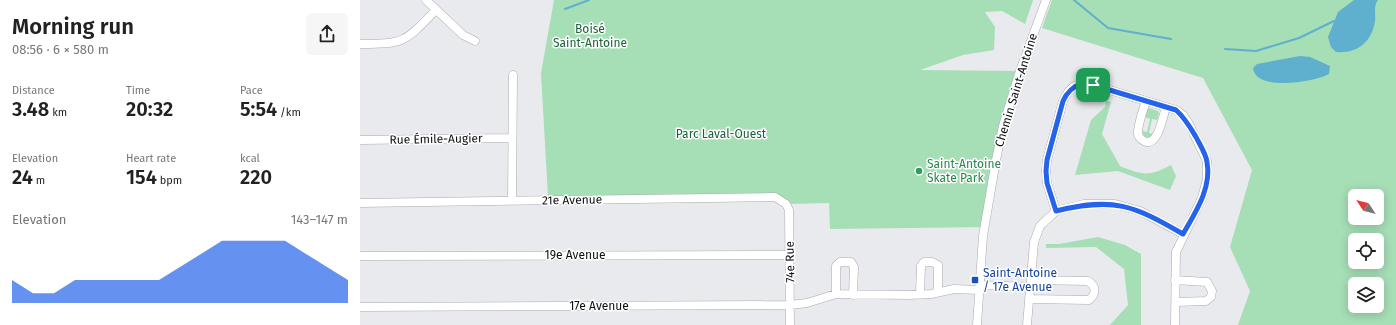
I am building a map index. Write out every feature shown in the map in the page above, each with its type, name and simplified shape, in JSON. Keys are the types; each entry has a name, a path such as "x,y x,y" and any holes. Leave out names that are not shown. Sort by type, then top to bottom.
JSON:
{"street":[{"path":"426,0 463,35 475,41"},
{"name":"Chemin Saint-Antoine","path":"977,325 986,209 1003,126 1020,71 1046,0"},
{"path":"360,44 386,44 401,41 414,32 436,10"},
{"path":"512,200 511,138 513,75"},
{"path":"1056,211 1047,183 1046,171 1053,138 1067,93 1074,86 1082,83 1176,110 1182,115 1207,161 1207,179 1204,192 1196,211 1183,234 1176,252 1175,325"},
{"path":"1146,101 1137,132 1139,138 1144,141 1149,142 1154,140 1157,136 1166,107"},
{"name":"Rue Émile-Augier","path":"360,140 511,138"},
{"name":"21e Avenue","path":"360,203 770,197 784,202"},
{"name":"74e Rue","path":"784,202 789,210 790,325"},
{"path":"1027,325 1036,233 1047,218 1056,211 1084,204 1115,204 1140,211 1183,234"},
{"name":"19e Avenue","path":"360,256 789,255"},
{"path":"836,294 836,266 840,262 851,262 854,267 853,295"},
{"path":"920,294 921,266 924,262 932,262 938,265 938,291"},
{"path":"1175,280 1207,282 1212,291 1211,297 1206,301 1176,302"},
{"name":"17e Avenue","path":"360,307 790,305 836,294 920,294 1030,283 1088,281 1093,284 1095,290 1094,296 1089,300 1029,299"}],"green space":[{"path":"554,0 1033,0 1025,24 1002,11 985,12 995,27 994,50 963,55 920,70 1020,71 1003,126 987,227 830,229 829,203 787,204 780,198 548,197 541,73"},
{"path":"1052,0 1396,0 1396,325 1238,325 1250,291 1230,247 1252,170 1203,78 1042,28"},
{"path":"1106,101 1111,102 1102,134 1120,166 1140,173 1151,173 1171,165 1176,176 1170,190 1118,171 1075,175 1091,120 1105,107"},
{"path":"1149,108 1158,111 1159,113 1157,120 1152,119 1149,133 1154,134 1149,138 1145,138 1142,131 1147,132 1150,119 1145,117"},
{"path":"1098,237 1125,245 1141,254 1141,325 1110,325 1128,305 1124,269 1096,247 1046,248 1046,244 1059,244"}],"water":[{"path":"1354,0 1378,0 1375,8 1375,21 1371,35 1367,41 1357,49 1336,52 1331,47 1328,37 1338,12"},
{"path":"1300,56 1310,57 1330,66 1329,74 1312,80 1274,83 1264,80 1256,75 1253,68 1257,64"}],"waterway":[{"path":"565,9 589,0"},
{"path":"1074,0 1108,28 1171,39"},
{"path":"1225,49 1256,51 1299,38 1334,21"}],"place":[{"name":"Saint-Antoine Skate Park","path":"919,171"},
{"name":"Saint-Antoine / 17e Avenue","path":"975,280"}],"route":[{"path":"1082,83 1093,85 1176,110 1189,124 1207,161 1208,170 1206,187 1202,198 1183,234 1140,211 1115,204 1084,204 1056,211 1050,196 1046,171 1047,160 1063,101 1067,93 1074,86 1082,83"}],"park label":[{"name":"Boisé Saint-Antoine","path":"590,36"},
{"name":"Parc Laval-Ouest","path":"721,134"}]}
